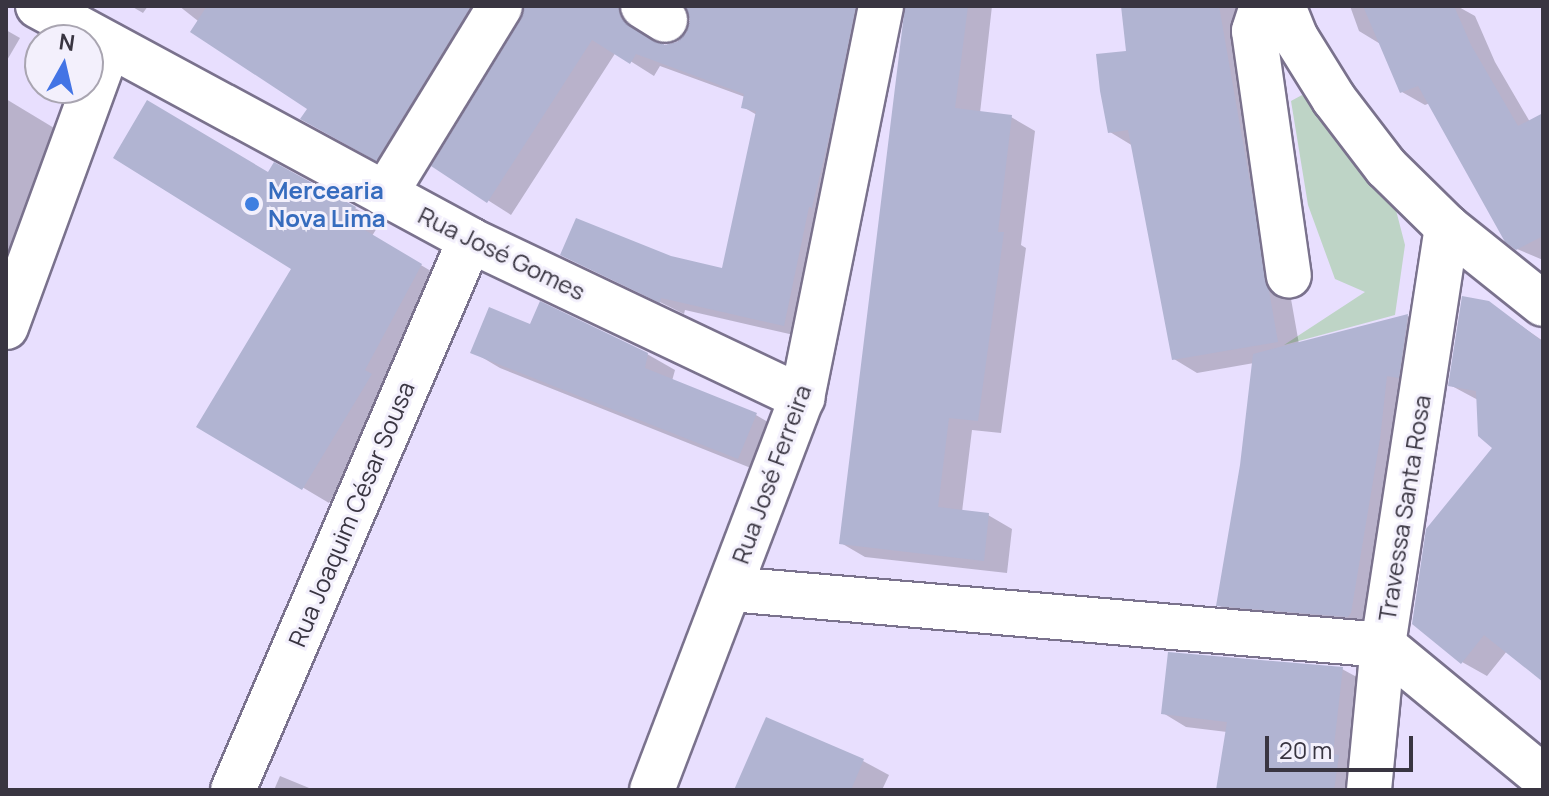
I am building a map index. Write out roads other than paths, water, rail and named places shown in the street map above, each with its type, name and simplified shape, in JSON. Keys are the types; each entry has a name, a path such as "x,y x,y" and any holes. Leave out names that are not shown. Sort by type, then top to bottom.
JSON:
{"street":[{"name":"Rua José Gomes","path":"38,6 470,240 802,398"},
{"path":"385,194 500,6"},
{"name":"Rua José Ferreira","path":"652,790 802,398 881,6"},
{"path":"1262,6 1254,31 1289,276"},
{"path":"1283,6 1296,38 1334,99 1386,167 1447,227 1543,304"},
{"path":"6,327 109,45"},
{"name":"Travessa Santa Rosa","path":"1369,790 1383,645 1447,227"},
{"name":"Rua Joaquim César Sousa","path":"233,790 470,240"},
{"path":"730,589 1383,645 1543,777"}],"place":[{"name":"Mercearia Nova Lima","path":"252,204"}]}
